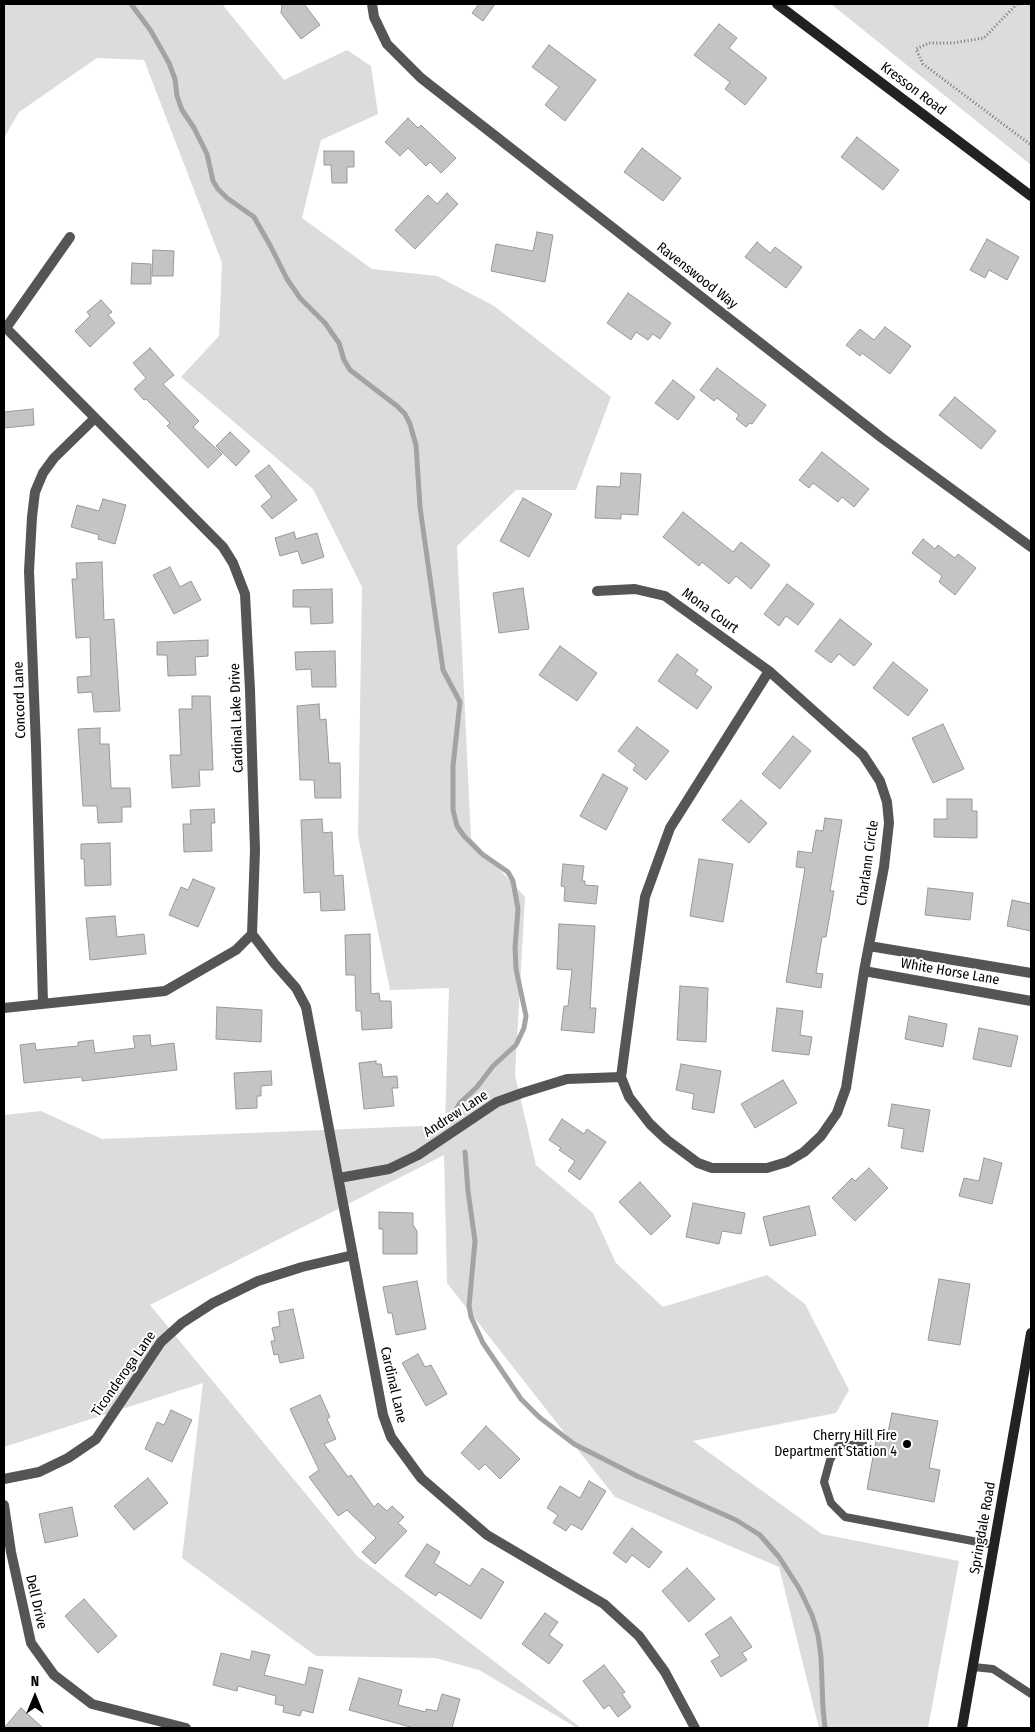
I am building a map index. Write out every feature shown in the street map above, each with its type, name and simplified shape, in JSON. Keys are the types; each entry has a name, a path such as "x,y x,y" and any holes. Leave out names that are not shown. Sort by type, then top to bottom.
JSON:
{"main road":[{"name":"Kresson Road","path":"777,4 1031,196"},
{"name":"Springdale Road","path":"962,1728 1031,1333"}],"street":[{"name":"Ravenswood Way","path":"372,4 374,17 386,44 421,78 882,438 1031,548"},
{"path":"5,327 70,237"},
{"name":"Cardinal Lake Drive","path":"5,327 223,547 233,563 244,594 250,690 255,850 252,934"},
{"name":"Concord Lane","path":"44,1004 29,571 32,517 35,492 43,473 54,458 95,418"},
{"name":"Mona Court","path":"597,590 635,589 666,596 770,671"},
{"path":"621,1077 645,896 670,828 770,671"},
{"name":"Charlann Circle","path":"621,1077 630,1096 650,1124 667,1140 698,1163 712,1168 767,1168 787,1162 804,1152 821,1136 837,1113 846,1088 864,971 884,867 889,823 887,802 880,781 863,755 770,671"},
{"path":"4,1008 165,991 236,950 252,934"},
{"name":"Cardinal Lane","path":"252,934 296,988 306,1007 383,1415 391,1437 421,1478 488,1536 604,1604 639,1636 666,1672 695,1728"},
{"name":"White Horse Lane","path":"869,946 1031,973"},
{"name":"White Horse Lane","path":"864,971 1031,1001"},
{"name":"Andrew Lane","path":"338,1178 389,1169 418,1155 498,1102 522,1093 567,1079 621,1077"},
{"name":"Ticonderoga Lane","path":"4,1479 39,1472 68,1458 96,1439 161,1342 182,1323 213,1303 258,1281 302,1267 353,1255"},
{"name":"Dell Drive","path":"4,1505 11,1552 31,1643 54,1675 92,1704 186,1728"}],"lane":[{"path":"864,1444 838,1446 830,1460 824,1482 831,1503 845,1517 994,1545"},
{"path":"973,1667 993,1669 1031,1694"}],"path":[{"path":"1018,4 984,38 953,43 929,43 916,49 923,64 1031,145"}],"shaded area":[{"path":"4,4 222,4 284,80 347,50 371,66 378,114 321,140 302,218 372,269 437,276 494,306 611,397 576,490 516,490 457,546 471,838 525,897 515,1075 536,1165 593,1213 616,1263 663,1307 767,1275 805,1304 849,1390 836,1413 693,1441 822,1534 959,1561 928,1728 819,1728 779,1567 615,1497 447,1283 444,1155 150,1305 357,1556 581,1728 577,1728 479,1670 435,1658 316,1656 182,1558 203,1383 4,1447 4,1115 41,1111 102,1139 445,1125 449,988 390,990 358,836 362,587 313,489 181,377 219,336 222,263 144,60 97,58 19,112 4,138"},
{"path":"831,4 1031,4 1031,165"}],"building":[{"path":"282,4 304,4 320,25 301,39 281,13"},
{"path":"479,4 495,4 483,21 472,13"},
{"path":"719,24 737,38 729,48 767,78 745,105 725,89 730,82 694,55"},
{"path":"549,45 596,80 565,121 545,105 559,87 532,67"},
{"path":"408,118 418,128 421,125 456,158 441,173 430,162 426,166 408,148 400,156 385,142"},
{"path":"857,137 899,170 883,190 841,157"},
{"path":"642,148 681,178 663,201 624,172"},
{"path":"324,151 354,151 354,167 347,167 347,183 332,183 331,165 324,165"},
{"path":"447,193 458,204 415,249 395,230 428,195 437,204"},
{"path":"537,232 553,235 545,282 491,271 496,244 533,251"},
{"path":"987,239 1019,257 1007,280 989,270 985,278 970,270"},
{"path":"757,242 770,253 775,247 802,267 786,288 745,257"},
{"path":"153,250 174,251 173,276 152,276"},
{"path":"132,263 151,264 151,284 131,284"},
{"path":"628,293 671,323 660,339 653,334 648,340 636,332 631,340 607,323"},
{"path":"101,300 112,312 108,315 115,323 90,347 75,331 90,316 87,312"},
{"path":"885,327 911,346 890,374 862,353 860,356 846,345 860,329 874,340"},
{"path":"150,348 174,375 163,384 199,421 193,427 222,454 208,468 167,426 170,423 134,389 146,378 133,363"},
{"path":"717,368 766,405 752,424 750,423 746,427 736,419 739,415 717,398 714,401 700,390"},
{"path":"673,380 695,397 678,420 655,403"},
{"path":"955,397 996,431 981,449 939,415"},
{"path":"33,409 34,425 4,428 4,412"},
{"path":"230,432 250,451 236,466 216,446"},
{"path":"822,452 869,489 854,507 842,497 838,502 813,483 809,488 799,480"},
{"path":"269,465 297,500 272,519 261,506 272,497 255,476"},
{"path":"621,473 641,474 638,515 621,514 621,519 595,518 597,486 620,487"},
{"path":"523,498 552,514 529,557 500,541"},
{"path":"103,499 126,505 115,544 98,539 99,535 71,527 77,505 99,511"},
{"path":"683,512 733,552 741,542 770,565 751,589 736,576 729,584 702,562 699,566 663,537"},
{"path":"294,532 296,539 317,533 324,557 302,564 298,551 280,556 275,538"},
{"path":"923,539 935,549 938,545 955,558 958,554 976,568 955,595 939,582 942,576 912,553"},
{"path":"102,562 104,620 114,619 120,711 94,712 92,692 78,693 77,677 91,676 90,637 76,638 72,579 77,579 76,563"},
{"path":"170,567 180,587 191,581 201,600 174,614 153,575"},
{"path":"787,584 814,604 798,625 786,616 779,626 764,614"},
{"path":"523,588 529,629 499,633 493,593"},
{"path":"332,589 333,623 311,624 310,607 293,607 293,590"},
{"path":"840,619 872,644 854,666 839,654 831,663 815,651"},
{"path":"208,640 208,656 195,657 196,675 168,676 167,655 157,655 157,642"},
{"path":"560,646 597,673 577,701 539,675"},
{"path":"335,651 336,687 312,687 311,669 296,670 295,652"},
{"path":"677,654 698,670 695,674 712,687 697,709 658,681"},
{"path":"893,662 928,690 908,716 873,688"},
{"path":"192,696 210,696 213,770 199,770 200,786 172,788 170,755 181,755 179,709 192,709"},
{"path":"319,704 320,720 326,719 329,763 340,763 341,798 315,798 314,780 300,780 297,706"},
{"path":"943,724 964,769 933,783 912,738"},
{"path":"637,727 669,751 646,780 633,770 636,765 618,751"},
{"path":"100,728 100,744 109,744 111,788 130,788 131,807 122,807 122,822 98,823 97,806 83,806 78,729"},
{"path":"793,736 811,751 780,789 762,774"},
{"path":"603,774 628,788 606,830 580,816"},
{"path":"947,799 972,799 972,811 977,811 977,838 934,837 934,819 947,819"},
{"path":"741,800 767,823 749,843 722,820"},
{"path":"214,809 215,823 211,823 212,851 184,852 183,824 191,824 190,810"},
{"path":"825,818 842,820 830,891 834,891 826,937 822,937 816,973 823,974 821,988 786,982 805,868 796,867 798,851 812,853 816,830 823,831"},
{"path":"322,819 323,833 332,832 334,876 343,875 345,910 321,911 320,892 304,893 301,820"},
{"path":"110,843 111,885 85,886 84,859 81,859 81,844"},
{"path":"699,859 733,864 723,922 690,916"},
{"path":"563,864 584,866 582,881 585,881 585,885 598,886 596,904 564,901 565,887 561,886"},
{"path":"193,879 215,888 198,927 169,915 181,887 188,890"},
{"path":"928,888 973,893 970,920 925,915"},
{"path":"1012,900 1031,904 1031,931 1007,926"},
{"path":"115,916 117,937 144,934 146,954 90,960 86,918"},
{"path":"559,924 595,926 590,1008 596,1008 594,1033 561,1030 564,1006 568,1006 572,970 557,969"},
{"path":"370,934 371,994 379,993 380,1001 391,1001 392,1028 362,1030 361,1011 356,1011 355,975 346,975 345,935"},
{"path":"680,986 708,988 706,1042 677,1040"},
{"path":"217,1007 262,1010 261,1042 216,1039"},
{"path":"777,1008 803,1011 800,1035 812,1037 809,1055 772,1051"},
{"path":"909,1016 947,1024 943,1047 905,1039"},
{"path":"979,1028 1018,1036 1011,1067 973,1059"},
{"path":"150,1035 151,1046 174,1043 177,1070 82,1081 82,1077 24,1083 20,1045 35,1043 36,1050 78,1046 78,1042 93,1040 95,1053 135,1048 133,1036"},
{"path":"376,1061 376,1064 381,1064 383,1077 397,1076 398,1088 392,1088 394,1106 364,1109 359,1063"},
{"path":"681,1064 721,1071 714,1113 692,1109 694,1094 676,1090"},
{"path":"271,1071 272,1085 261,1086 261,1096 257,1096 257,1108 236,1109 234,1073"},
{"path":"783,1080 797,1103 755,1128 741,1104"},
{"path":"892,1104 930,1110 923,1152 901,1148 904,1129 888,1126"},
{"path":"562,1119 584,1134 587,1129 606,1142 580,1180 568,1171 575,1161 549,1140"},
{"path":"984,1158 1002,1163 992,1204 959,1196 964,1178 979,1181"},
{"path":"869,1168 888,1188 855,1221 832,1198 852,1178 855,1181"},
{"path":"640,1182 671,1216 651,1235 619,1202"},
{"path":"693,1203 745,1213 741,1234 722,1231 719,1244 686,1237"},
{"path":"809,1206 816,1235 770,1246 763,1217"},
{"path":"379,1212 413,1213 413,1225 417,1231 417,1254 383,1254 383,1229 379,1229"},
{"path":"939,1279 970,1284 960,1345 928,1340"},
{"path":"417,1281 426,1329 396,1335 392,1313 388,1313 383,1287"},
{"path":"293,1309 304,1358 280,1363 278,1354 274,1355 271,1341 275,1341 272,1328 280,1326 278,1312"},
{"path":"418,1354 425,1367 431,1365 447,1394 426,1406 402,1363"},
{"path":"320,1395 330,1417 327,1419 336,1439 324,1444 348,1477 351,1475 374,1507 378,1503 387,1511 392,1506 404,1517 398,1523 407,1531 375,1564 362,1552 376,1538 347,1510 338,1516 309,1477 319,1470 290,1409"},
{"path":"171,1410 192,1420 172,1462 145,1449 157,1422 164,1425"},
{"path":"892,1413 938,1421 929,1468 940,1470 934,1502 867,1489 878,1430 888,1432"},
{"path":"486,1426 520,1459 500,1479 485,1464 479,1470 461,1453"},
{"path":"148,1478 168,1503 134,1530 114,1506"},
{"path":"589,1481 606,1491 582,1530 571,1524 566,1531 553,1523 558,1515 547,1508 560,1486 580,1498"},
{"path":"72,1507 78,1536 45,1543 39,1514"},
{"path":"632,1528 662,1552 649,1568 632,1555 626,1563 613,1553"},
{"path":"427,1544 440,1552 434,1563 470,1586 482,1568 504,1582 481,1619 439,1592 436,1596 405,1576"},
{"path":"687,1568 715,1599 689,1622 662,1591"},
{"path":"84,1599 117,1636 98,1653 65,1616"},
{"path":"545,1613 558,1622 549,1635 563,1645 549,1664 522,1644"},
{"path":"731,1617 752,1647 742,1653 747,1660 721,1677 711,1661 720,1656 705,1634"},
{"path":"252,1651 270,1655 264,1675 305,1685 309,1667 323,1670 313,1713 302,1710 300,1716 283,1712 284,1706 275,1704 276,1696 238,1686 237,1691 213,1685 221,1653 250,1660"},
{"path":"604,1665 625,1692 622,1694 631,1707 618,1717 609,1705 604,1709 583,1681"},
{"path":"359,1678 402,1690 398,1705 426,1712 426,1709 437,1711 442,1694 460,1699 452,1728 414,1728 349,1710"},
{"path":"21,1708 43,1728 4,1728"}],"waterway":[{"path":"131,4 151,31 169,63 175,79 177,96 182,110 194,128 207,154 213,181 218,189 227,198 254,217 287,279 300,298 325,323 339,343 344,360 350,370 397,406 405,414 410,424 416,445 420,507 443,670 460,702 453,766 453,810 457,826 464,836 482,854 508,872 513,881 518,909 515,948 516,969 526,1016 524,1028 516,1045 493,1066 477,1087 460,1103 454,1113 453,1121"},
{"path":"465,1152 475,1241 469,1306 471,1317 483,1343 521,1399 539,1417 574,1444 637,1476 736,1520 760,1535 779,1557 799,1588 812,1615 818,1635 821,1657 825,1728"}],"place":[{"name":"Cherry Hill Fire Department Station 4","path":"907,1444"}]}
